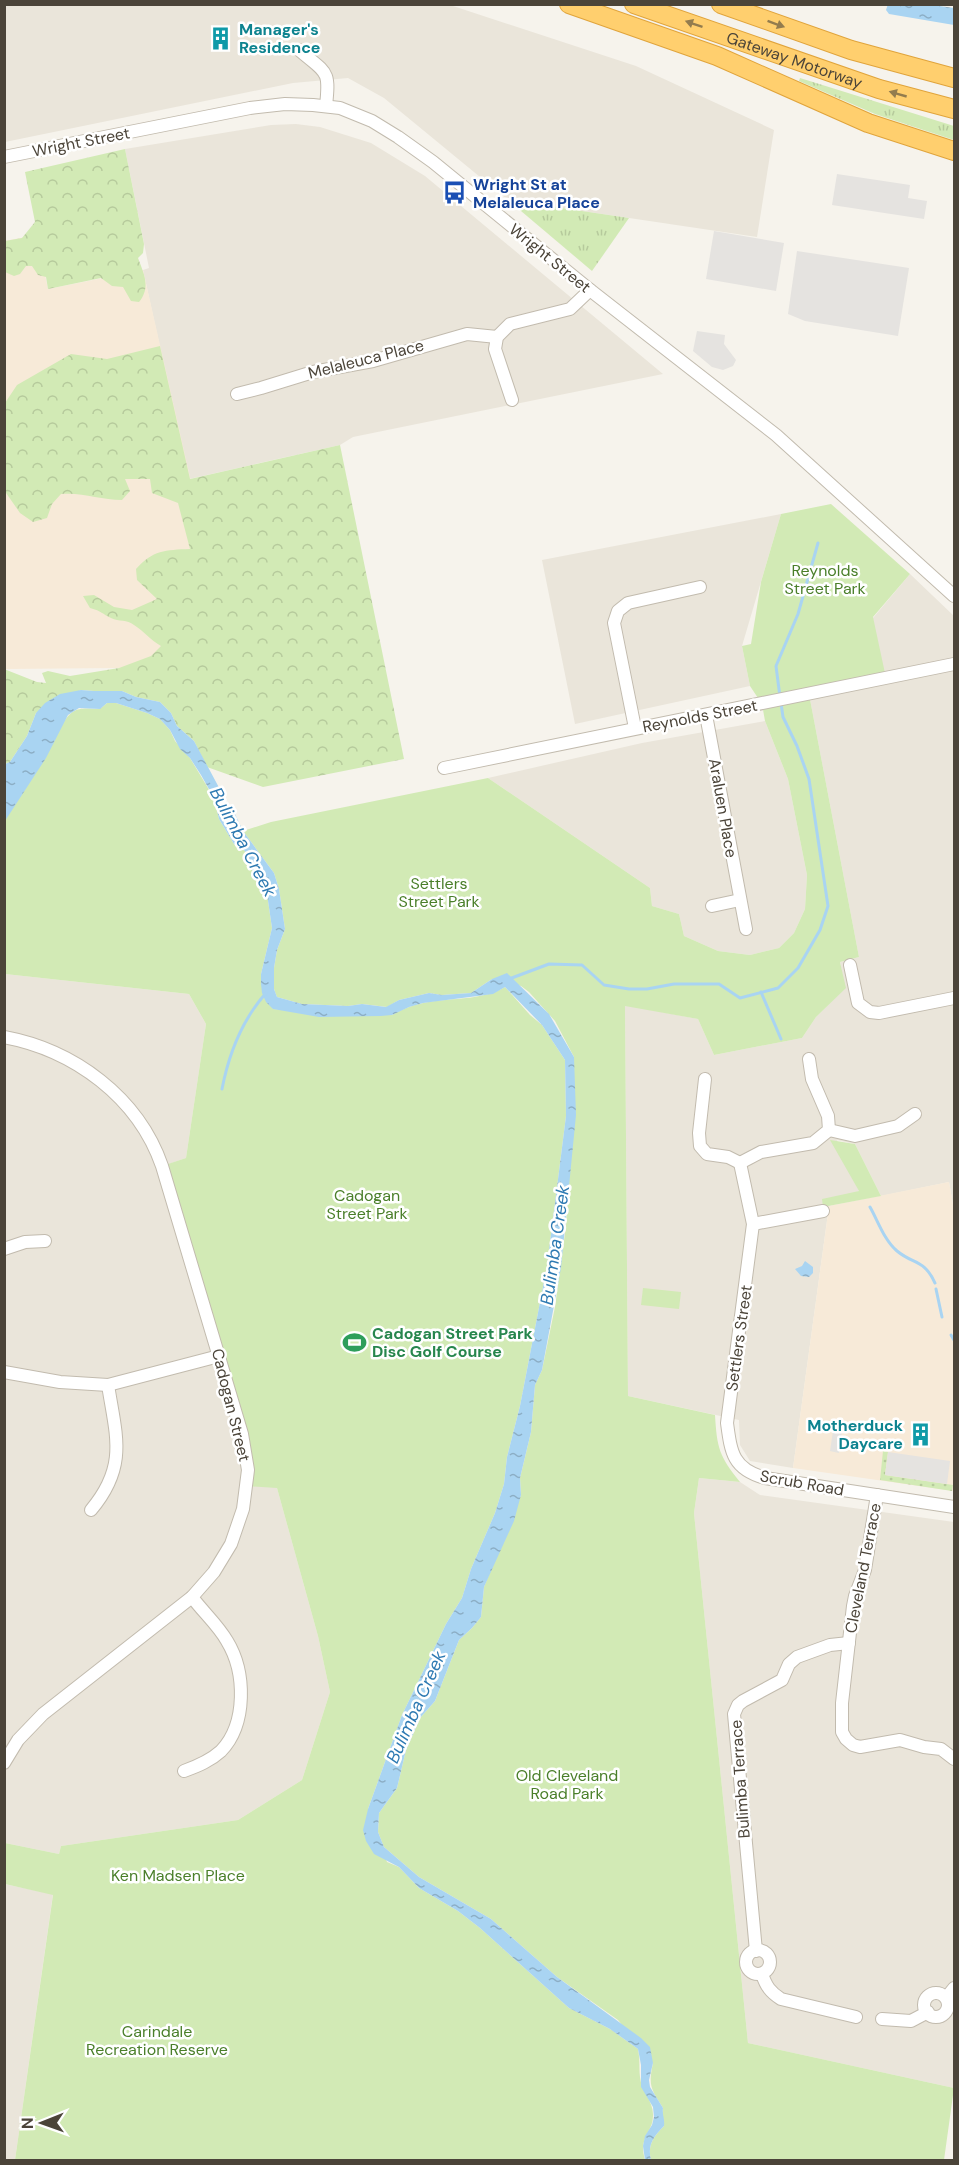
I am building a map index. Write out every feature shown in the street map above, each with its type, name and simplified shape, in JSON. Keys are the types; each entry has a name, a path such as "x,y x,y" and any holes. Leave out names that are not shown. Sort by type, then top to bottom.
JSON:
{"highway":[{"path":"569,4 717,56 868,123 954,151"},
{"name":"Gateway Motorway","path":"634,4 879,89 954,109"},
{"name":"Gateway Motorway","path":"721,4 842,47 954,78"}],"street":[{"path":"299,50 325,72 329,80 326,106"},
{"name":"Wright Street","path":"4,157 250,108 285,104 340,108 372,121 433,162 590,290 776,435 954,596"},
{"path":"512,400 495,349 497,337 510,324 570,309 590,290"},
{"name":"Melaleuca Place","path":"237,394 313,372 373,361 467,334 497,337"},
{"path":"634,728 614,623 618,610 628,603 700,587"},
{"name":"Reynolds Street","path":"444,768 954,664"},
{"name":"Araluen Place","path":"706,715 746,929"},
{"path":"712,906 740,900"},
{"path":"850,965 858,1004 870,1012 879,1013 954,998"},
{"name":"Cadogan Street","path":"4,1037 44,1047 92,1072 120,1099 149,1137 162,1166 219,1356 242,1434 248,1470 243,1509 231,1544 214,1572 192,1597 43,1714 18,1740 4,1763"},
{"path":"809,1059 812,1079 828,1116 829,1130"},
{"path":"705,1079 699,1133 700,1146 707,1154 728,1157 740,1162 761,1152 813,1143 829,1130"},
{"path":"829,1130 855,1136 898,1126 915,1114"},
{"name":"Settlers Street","path":"731,1451 727,1423 753,1224 740,1162"},
{"path":"753,1224 823,1211"},
{"path":"4,1250 25,1242 45,1241"},
{"path":"4,1372 71,1383 108,1384 219,1356"},
{"path":"91,1510 104,1494 113,1475 117,1458 108,1384"},
{"name":"Scrub Road","path":"731,1451 740,1466 759,1476 954,1507"},
{"name":"Cleveland Terrace","path":"877,1495 865,1570 855,1596 842,1704 842,1731 846,1739 860,1747 900,1740 941,1749 954,1759"},
{"path":"184,1771 206,1763 221,1750 233,1734 241,1696 241,1676 227,1641 192,1597"},
{"name":"Bulimba Terrace","path":"849,1643 830,1645 797,1657 789,1664 782,1680 743,1701 738,1705 734,1714 756,1951 749,1954 747,1965 754,1974 762,1974 772,1993 782,1999 856,2017"},
{"path":"882,2019 911,2021 928,2012 936,2016 943,2014 948,2008 946,1998 954,1988"}],"shaded area":[{"path":"5,4 450,5 636,66 774,130 757,237 508,200 384,98 348,78 293,83 5,142"},
{"path":"296,124 320,127 371,143 425,176 663,374 353,437 340,445 189,479 143,270 149,268 125,149 271,125"},
{"path":"837,174 910,185 908,198 927,201 924,219 832,205"},
{"path":"714,231 784,243 776,291 706,279"},
{"path":"37,235 48,289 143,270 230,653 119,668 5,669 4,241"},
{"path":"797,251 909,268 898,336 805,321 788,314"},
{"path":"697,331 725,335 724,344 736,360 733,366 723,370 712,367 693,351"},
{"path":"781,514 742,646 750,686 575,724 542,560"},
{"path":"910,574 954,616 954,1210 949,1182 881,1196 855,1144 837,1140 859,1191 829,1206 793,1468 750,1461 740,1445 739,1420 628,1396 625,1005 698,1019 714,1055 802,1038 816,1017 845,988 840,962 859,957 809,694"},
{"path":"765,721 788,779 807,875 805,909 794,933 779,948 750,955 718,951 684,936 679,914 652,906 650,888 488,778 642,743"},
{"path":"5,974 189,994 206,1024 186,1158 163,1166 277,1488 318,1636 330,1692 302,1780 238,1820 61,1846 59,1854 5,1843"},
{"path":"949,1182 954,1210 954,1491 793,1468 829,1206"},
{"path":"833,1431 842,1432 839,1453 830,1451"},
{"path":"888,1452 950,1461 947,1484 885,1475"},
{"path":"699,1478 740,1482 760,1495 954,1522 954,2088 748,2043 694,1513"},
{"path":"4,1884 53,1894 15,2160 4,2160"}],"green space":[{"path":"800,78 954,126 954,140 875,114 799,81"},
{"path":"125,149 144,244 143,253 138,258 146,286 139,302 131,301 123,287 112,286 101,278 48,289 46,277 38,275 32,266 26,266 20,274 14,276 5,272 5,241 22,238 35,222 25,172"},
{"path":"508,200 629,218 592,271"},
{"path":"160,346 190,479 340,445 404,759 263,787 207,767 194,741 177,726 171,713 160,702 136,697 122,691 81,690 36,713 27,736 10,762 5,764 4,669 37,682 46,683 42,673 48,671 70,676 119,668 151,656 161,646 131,623 114,619 90,608 83,596 94,595 114,607 132,610 157,599 137,580 136,569 148,558 160,552 190,549 178,503 152,493 150,479 125,479 130,491 122,500 61,494 52,504 47,518 33,522 20,513 4,490 5,403 17,385 71,354 107,359"},
{"path":"831,504 910,574 873,617 886,678 809,694 859,957 840,962 846,988 816,1017 802,1038 714,1055 698,1019 625,1006 628,1396 715,1415 720,1451 740,1482 699,1478 694,1513 748,2043 954,2088 944,2160 651,2160 652,2141 664,2126 663,2108 653,2091 651,2082 653,2063 618,2020 557,1977 491,1919 419,1877 384,1847 378,1832 379,1813 397,1788 406,1750 420,1718 435,1701 459,1640 481,1617 484,1587 521,1495 520,1478 531,1432 535,1385 542,1370 555,1307 566,1226 574,1057 555,1021 529,992 521,986 492,979 471,993 442,995 429,993 399,1000 387,1007 362,1004 348,1006 302,1004 277,997 274,989 274,968 277,950 285,929 279,889 274,873 243,831 271,822 488,778 650,888 652,906 679,914 684,936 718,951 750,955 779,948 794,933 805,909 807,875 788,779 765,721 762,704 750,686 742,646 751,644 761,582 781,514"},
{"name":"Cadogan Street Park","path":"107,703 116,703 160,719 190,758 214,798 219,819 234,844 245,851 250,866 267,894 272,928 261,974 273,1009 392,1015 421,1003 482,996 505,987 542,1025 565,1060 566,1116 547,1266 520,1406 507,1457 504,1484 462,1598 446,1624 402,1715 368,1809 387,1862 399,1867 419,1888 458,1911 480,1928 569,2008 610,2029 638,2049 641,2082 653,2111 651,2127 643,2145 645,2160 15,2160 53,1895 5,1884 5,1843 59,1854 61,1846 238,1820 302,1780 330,1692 318,1636 277,1488 246,1486 248,1470 162,1166 186,1158 206,1024 189,994 5,974 5,792 70,714 78,709 100,709"},
{"path":"830,1140 855,1144 881,1196 823,1207 822,1199 859,1191"},
{"path":"643,1288 681,1292 679,1309 641,1305"},
{"path":"883,1451 888,1452 885,1475 953,1485 952,1491 880,1480"}],"water":[{"path":"888,4 925,4 954,8 954,25 889,14 886,10"},
{"name":"Bulimba Creek","path":"81,690 122,691 136,697 160,702 171,713 177,726 194,741 223,795 225,804 235,814 243,831 274,873 279,889 285,929 277,950 274,968 274,989 277,997 302,1004 348,1006 362,1004 386,1007 399,1000 429,993 442,995 471,993 492,979 507,973 549,1014 574,1057 576,1115 561,1268 542,1370 535,1385 531,1432 520,1478 521,1495 514,1521 484,1587 481,1617 459,1640 435,1701 420,1718 406,1750 397,1788 379,1813 378,1832 384,1847 419,1877 491,1919 557,1977 650,2047 653,2063 649,2080 650,2087 663,2108 664,2124 651,2145 651,2160 645,2160 643,2146 645,2136 652,2125 653,2107 641,2087 638,2049 610,2029 569,2008 480,1928 458,1911 419,1888 399,1867 374,1854 366,1841 363,1830 368,1809 402,1715 446,1624 462,1598 504,1484 507,1457 520,1406 547,1266 566,1116 565,1060 542,1025 505,987 493,994 423,1003 392,1015 319,1017 273,1009 266,1002 261,984 261,974 272,928 267,894 250,866 245,851 234,844 219,819 214,798 190,758 180,749 170,730 160,719 147,713 116,703 107,703 100,709 79,708 68,715 46,758 5,821 5,764 10,762 27,736 36,713 45,703 60,694"},
{"path":"805,1261 813,1267 813,1273 809,1277 801,1276 795,1269 802,1266"}],"waterway":[{"path":"780,697 776,666 798,614 818,543"},
{"path":"509,979 549,964 582,965 604,985 647,989 674,984 719,984 740,998 778,988 798,968 820,930 828,906 809,779 783,717 781,703"},
{"path":"761,992 781,1039"},
{"path":"222,1089 228,1063 243,1026 266,993"},
{"path":"870,1207 892,1247 923,1266 935,1283"},
{"path":"936,1289 942,1317"},
{"path":"951,1335 954,1340"}],"place":[{"name":"Manager's Residence","path":"221,38"},
{"name":"Wright St at Melaleuca Place","path":"455,193"},
{"name":"Cadogan Street Park Disc Golf Course","path":"354,1342"},
{"name":"Motherduck Daycare","path":"921,1434"}],"park label":[{"name":"Reynolds Street Park","path":"825,579"},
{"name":"Settlers Street Park","path":"439,892"},
{"name":"Old Cleveland Road Park","path":"567,1784"},
{"name":"Ken Madsen Place","path":"178,1875"},
{"name":"Carindale Recreation Reserve","path":"157,2040"}]}
